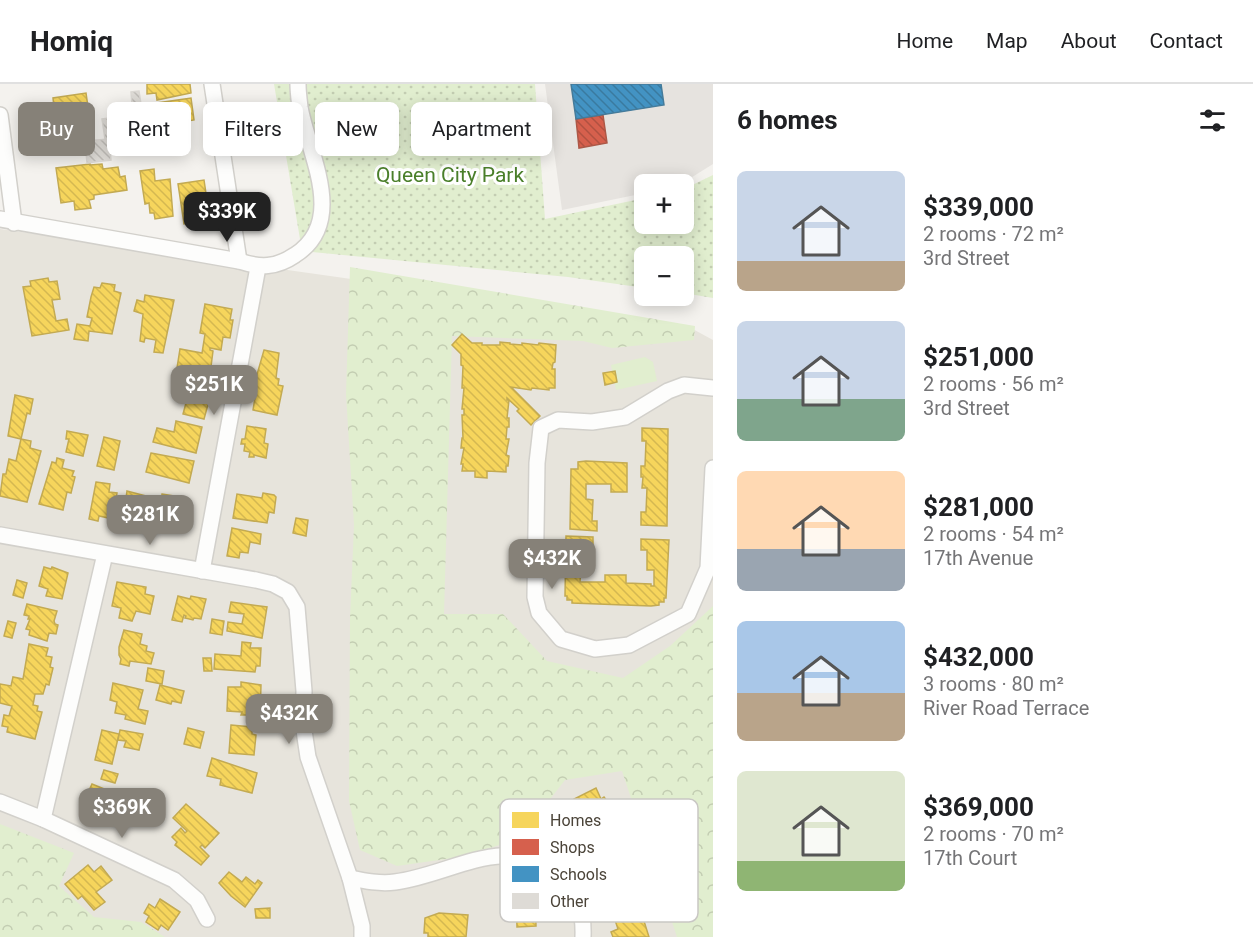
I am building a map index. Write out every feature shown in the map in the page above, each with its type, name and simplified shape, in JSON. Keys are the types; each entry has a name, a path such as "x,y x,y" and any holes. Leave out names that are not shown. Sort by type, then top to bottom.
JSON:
{"street":[{"path":"212,84 239,261"},
{"path":"0,115 7,221 239,261 258,267 284,261 302,251 315,236 321,220 323,201 321,185 300,108 298,84"},
{"path":"202,572 258,267"},
{"path":"713,388 684,386 668,391 625,417 592,422 558,420 541,428 537,463 536,597 539,613 561,639 595,649 629,645 688,614 708,568 713,468"},
{"path":"0,535 273,584 288,592 297,607 300,624 304,692 303,724 308,757 350,878 362,926 362,937"},
{"path":"43,819 105,554"},
{"path":"0,802 43,819 174,880 197,900 207,919"},
{"path":"350,878 373,882 396,882 472,861 500,856"},
{"path":"582,922 583,937"}],"shaded area":[{"path":"545,84 713,84 713,164 694,176 694,174 634,174 634,195 562,210 552,136 552,102 547,102"},
{"path":"0,229 689,327 713,340 713,937 0,937"}],"green space":[{"name":"Queen City Park","path":"274,84 535,84 536,102 411,102 411,156 540,156 545,219 634,200 634,234 694,234 694,184 713,175 713,298 694,295 694,246 634,246 634,286 568,277 302,251 286,156 303,156 303,102 277,102"},
{"path":"350,267 695,326 694,340 612,348 583,341 452,336 444,614 503,614 547,661 623,678 670,646 713,606 713,937 677,937 672,922 698,922 698,799 631,799 622,771 565,780 550,799 500,799 500,845 460,857 397,866 360,850 349,801 350,618 354,525 346,394"},
{"path":"645,357 653,362 657,381 616,390 611,365"},
{"path":"0,824 74,853 59,886 94,917 141,922 165,937 0,937"}],"building: Homes":[{"path":"147,84 190,84 191,93 157,100 156,93 147,94"},
{"path":"86,93 87,102 53,102 53,98"},
{"path":"191,98 194,120 191,120 191,102 164,102"},
{"path":"102,164 103,169 118,167 120,177 125,176 127,190 94,195 94,199 89,200 91,208 75,210 74,201 61,203 56,168"},
{"path":"154,169 155,181 170,179 173,216 155,219 154,213 150,213 149,203 145,204 140,171"},
{"path":"204,180 210,220 184,224 178,184"},
{"path":"48,278 49,282 57,281 60,299 52,300 56,321 67,319 69,330 32,336 23,287 31,286 30,281"},
{"path":"102,283 115,285 114,291 121,293 112,334 89,331 88,341 74,339 77,324 90,326 92,318 87,317 91,297 94,287 100,288"},
{"path":"145,295 174,300 163,353 154,352 156,340 145,338 144,342 140,341 143,314 134,311 137,300 144,302"},
{"path":"205,304 232,309 230,320 233,320 230,338 223,337 221,350 210,348 213,351 210,374 177,368 180,349 202,353 205,334 200,333"},
{"path":"462,334 472,343 482,343 482,345 500,345 500,342 522,345 522,343 538,345 539,343 556,345 555,362 552,369 555,369 555,388 549,388 549,390 532,388 531,390 511,387 540,416 531,425 517,411 519,409 507,398 509,400 507,418 509,418 509,427 507,427 506,439 509,439 506,455 509,456 508,466 506,466 506,472 487,471 487,478 475,477 475,471 462,471 463,366 461,365 461,354 452,345"},
{"path":"264,350 279,353 276,378 279,379 278,385 283,386 277,415 253,410 256,392 252,392"},
{"path":"615,371 617,382 605,385 603,373"},
{"path":"184,393 210,397 204,419 183,414 186,403 182,402"},
{"path":"15,395 33,399 21,439 8,436"},
{"path":"176,421 202,427 196,453 153,442 157,428 174,432"},
{"path":"247,426 266,429 264,443 268,444 266,458 254,455 254,457 249,457 250,452 244,451 245,444 241,444 242,439 245,439"},
{"path":"642,428 668,429 667,526 641,525 641,512 646,512 647,488 642,488 643,477 641,477 641,466 645,466 646,441 642,441"},
{"path":"67,431 88,435 83,456 66,452 69,439 66,439"},
{"path":"104,437 120,441 114,470 97,466"},
{"path":"21,439 31,441 30,448 41,451 27,502 0,496 3,474 6,474 9,459 16,461"},
{"path":"151,453 194,461 189,483 146,472"},
{"path":"57,458 64,460 62,468 74,471 72,476 75,477 71,493 67,492 63,510 39,504 52,462 56,463"},
{"path":"578,462 627,463 627,492 611,492 611,484 586,484 586,499 593,500 592,521 597,521 597,531 570,529 571,469 578,469"},
{"path":"96,482 110,484 109,492 117,493 113,519 99,516 98,521 89,519"},
{"path":"127,491 150,497 146,514 151,515 149,526 141,526 140,531 122,528"},
{"path":"263,493 276,497 274,513 269,512 267,523 233,518 237,494 262,498"},
{"path":"162,494 187,498 182,528 168,525 167,529 158,528"},
{"path":"296,518 308,520 306,536 293,533"},
{"path":"232,528 261,534 260,544 250,542 248,553 240,552 239,558 227,556"},
{"path":"566,536 593,537 593,546 588,546 588,568 581,568 580,582 605,582 605,575 626,575 626,583 651,584 651,586 654,586 654,570 647,570 647,550 641,550 641,539 669,540 664,602 651,606 572,603 572,600 567,600 565,596"},
{"path":"44,567 51,569 52,567 68,573 62,599 46,596 48,589 39,586"},
{"path":"17,580 27,583 23,598 13,595"},
{"path":"117,582 146,587 145,594 154,596 150,614 136,611 132,621 119,618 121,608 112,606"},
{"path":"178,596 206,599 201,619 194,618 193,620 185,618 184,615 182,622 172,620"},
{"path":"231,602 267,607 262,638 227,631 228,622 242,624 244,614 229,612"},
{"path":"27,604 57,611 54,621 58,625 56,634 49,633 47,641 29,635 30,630 26,629 30,619 28,619 29,616 24,615"},
{"path":"212,619 224,621 222,635 210,633"},
{"path":"8,621 16,623 12,638 4,636"},
{"path":"124,630 142,634 140,644 147,646 146,651 154,653 151,664 130,661 129,666 120,664 119,647"},
{"path":"242,642 251,643 250,648 261,648 260,666 256,666 255,672 214,669 215,654 241,656"},
{"path":"29,644 48,648 46,656 52,657 50,667 53,668 49,685 46,684 43,694 35,694 33,705 38,706 37,711 42,712 35,739 7,732 8,727 2,726 4,715 9,716 12,706 0,703 0,684 11,686 13,677 23,679"},
{"path":"203,658 211,658 212,671 204,671"},
{"path":"148,668 164,671 162,684 146,681"},
{"path":"241,682 261,685 260,715 241,715 242,712 227,711 228,687 241,687"},
{"path":"113,683 143,690 138,709 148,711 145,724 125,719 126,715 115,713 117,702 110,700"},
{"path":"160,685 184,691 181,703 172,701 171,704 156,700"},
{"path":"231,725 252,727 252,734 256,735 254,755 229,753"},
{"path":"188,728 204,732 200,748 184,744"},
{"path":"102,730 119,734 112,764 95,760"},
{"path":"120,730 143,734 139,750 124,747 126,741 118,740"},
{"path":"212,758 257,773 252,793 220,785 221,779 207,776"},
{"path":"104,770 118,774 115,783 101,779"},
{"path":"92,784 114,793 103,818 81,808"},
{"path":"596,788 601,799 574,799"},
{"path":"127,793 155,805 147,825 141,822 134,825 128,822 125,815 119,813"},
{"path":"186,804 219,833 205,848 202,845 200,847 209,856 201,865 175,845 177,842 172,837 181,828 185,833 187,831 173,818"},
{"path":"88,865 94,872 101,866 112,880 96,892 105,902 94,910 82,896 78,899 65,884"},
{"path":"229,872 242,882 246,877 255,884 258,880 262,883 245,907 219,883"},
{"path":"160,899 180,912 168,930 161,925 158,930 146,922 149,916 144,913 149,904 155,908"},
{"path":"270,908 270,918 256,918 255,909"},
{"path":"439,913 468,915 466,937 428,937 428,933 424,933 425,918"},
{"path":"517,922 536,922 536,926 517,927"},
{"path":"616,922 644,922 649,937 613,937 611,932 618,929"}],"building: Shops":[{"path":"603,115 607,143 579,148 576,119"}],"building: Schools":[{"path":"571,84 661,84 664,105 576,119"}],"building: Other":[{"path":"139,91 141,102 132,102 131,92"},
{"path":"107,118 107,139 105,139 102,119"},
{"path":"107,139 107,156 111,156 111,160 87,163 86,156 95,156 95,140"}]}
